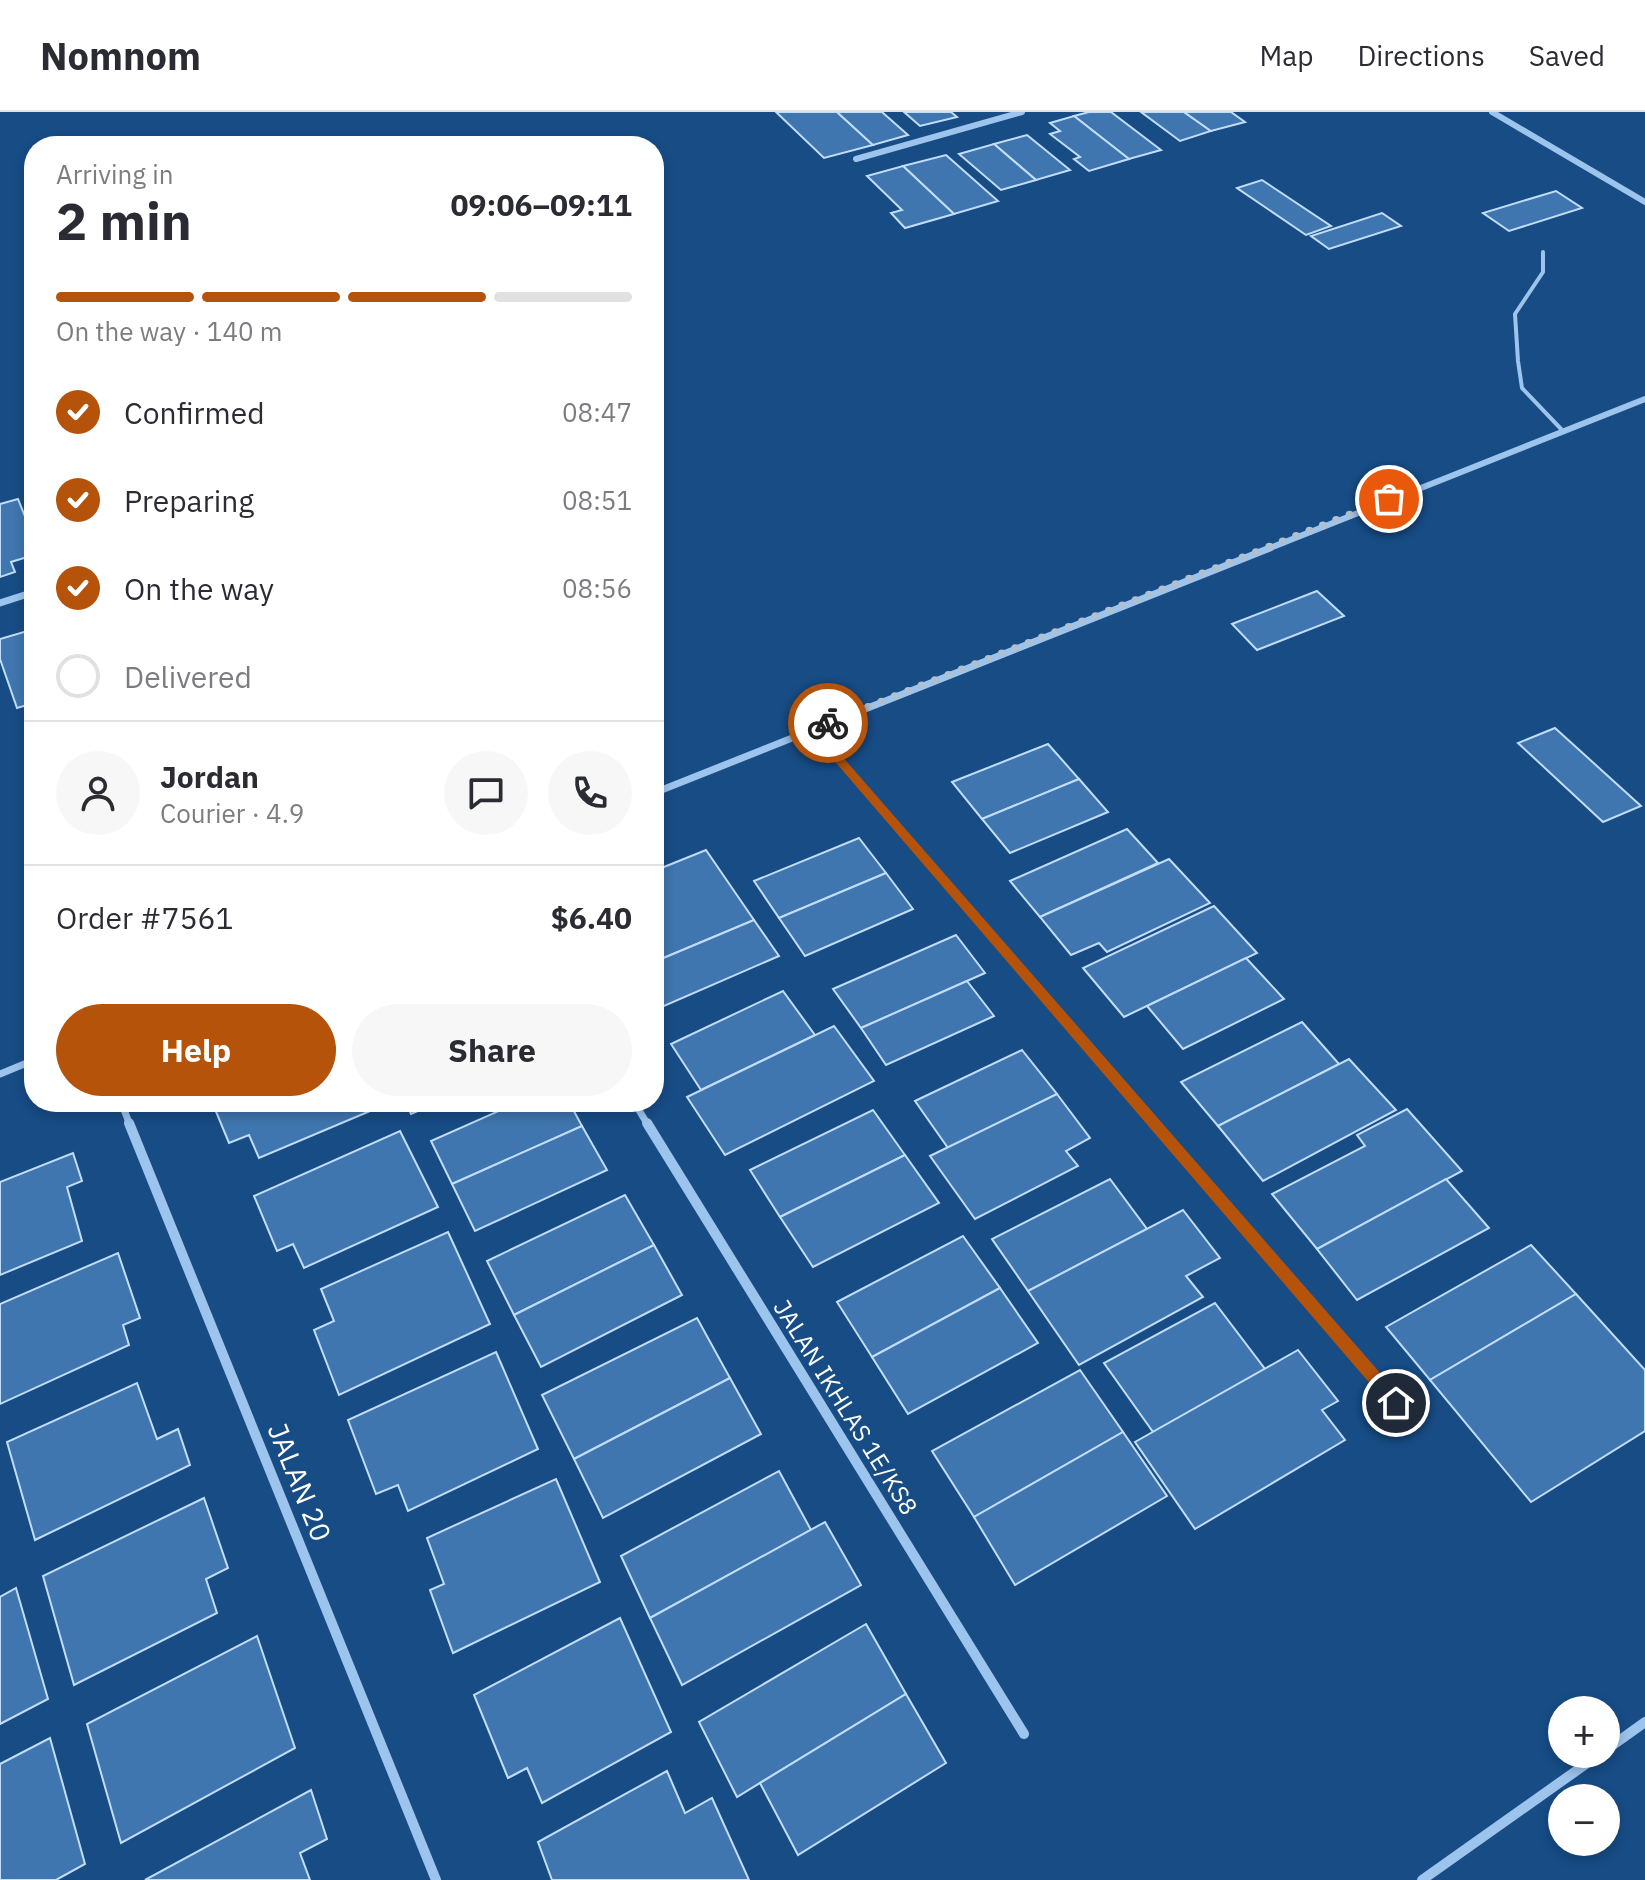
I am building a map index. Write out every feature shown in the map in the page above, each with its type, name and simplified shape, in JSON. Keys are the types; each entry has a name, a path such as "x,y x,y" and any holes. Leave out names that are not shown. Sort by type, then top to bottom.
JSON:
{"street":[{"path":"856,159 1022,112"},
{"path":"1492,112 1645,202"},
{"path":"664,789 1645,399"},
{"path":"0,603 24,595"},
{"path":"812,729 1396,1403"},
{"path":"0,1074 24,1064"},
{"name":"JALAN 20","path":"125,1112 436,1880"},
{"name":"JALAN IKHLAS 1E/KS8","path":"640,1112 1024,1734"},
{"path":"1620,1740 1645,1722"},
{"path":"1422,1880 1580,1768"}],"lane":[{"path":"1543,252 1543,272 1515,314 1518,361 1522,388 1562,430"}],"building":[{"path":"776,112 837,112 873,145 824,158"},
{"path":"837,112 882,112 908,135 873,145"},
{"path":"904,112 951,112 957,117 920,126"},
{"path":"1111,112 1161,150 1129,159 1074,116"},
{"path":"1141,112 1184,112 1211,131 1180,141"},
{"path":"1184,112 1231,112 1245,122 1211,131"},
{"path":"1074,116 1129,159 1089,171 1074,159 1080,157 1050,134 1060,131 1050,123"},
{"path":"1027,135 1070,170 1036,180 994,144"},
{"path":"994,144 1036,180 1001,190 959,154"},
{"path":"946,155 998,201 954,214 903,166"},
{"path":"903,166 954,214 905,228 891,213 902,210 867,176"},
{"path":"1262,180 1331,226 1306,235 1237,188"},
{"path":"1556,191 1582,208 1509,231 1483,213"},
{"path":"1382,213 1401,226 1329,249 1311,236"},
{"path":"18,499 24,514 24,558 11,562 15,572 0,577 0,504"},
{"path":"1317,591 1344,616 1257,650 1232,624"},
{"path":"24,632 24,706 17,708 0,659 0,639"},
{"path":"1555,728 1641,806 1603,822 1518,743"},
{"path":"1048,744 1079,779 982,819 952,782"},
{"path":"1079,779 1108,812 1010,853 982,819"},
{"path":"1127,829 1158,863 1040,917 1010,881"},
{"path":"859,838 886,873 779,918 754,881"},
{"path":"706,850 754,920 664,958 664,867"},
{"path":"1169,859 1210,903 1107,952 1099,943 1071,955 1040,917"},
{"path":"886,873 913,909 805,956 779,918"},
{"path":"1214,906 1257,953 1124,1017 1083,968"},
{"path":"754,920 779,956 664,1006 664,958"},
{"path":"956,935 985,973 861,1028 833,989"},
{"path":"1246,958 1284,999 1183,1049 1147,1006"},
{"path":"967,981 994,1016 886,1065 861,1028"},
{"path":"783,991 815,1035 701,1090 671,1044"},
{"path":"1302,1022 1339,1064 1218,1126 1181,1082"},
{"path":"834,1026 874,1081 725,1155 687,1097"},
{"path":"1022,1050 1057,1094 948,1148 915,1101"},
{"path":"1349,1059 1396,1110 1263,1181 1218,1126"},
{"path":"1057,1094 1090,1138 1066,1151 1078,1166 975,1219 930,1156"},
{"path":"1407,1109 1462,1171 1317,1249 1272,1194 1365,1146 1357,1135"},
{"path":"873,1110 905,1155 780,1217 750,1170"},
{"path":"216,1112 368,1112 259,1158 249,1135 229,1143"},
{"path":"496,1112 574,1112 582,1126 452,1184 431,1141"},
{"path":"582,1126 607,1170 475,1231 452,1184"},
{"path":"400,1131 438,1207 304,1268 293,1244 277,1251 254,1196"},
{"path":"73,1153 82,1181 67,1187 82,1241 0,1275 0,1182"},
{"path":"905,1155 939,1203 813,1267 780,1217"},
{"path":"1110,1179 1147,1229 1028,1291 992,1239"},
{"path":"1446,1179 1489,1228 1357,1300 1317,1249"},
{"path":"625,1195 654,1245 514,1315 487,1261"},
{"path":"1183,1210 1220,1258 1186,1276 1203,1297 1079,1365 1028,1291"},
{"path":"448,1232 490,1324 339,1395 314,1330 334,1321 321,1289"},
{"path":"963,1236 1000,1288 872,1357 837,1302"},
{"path":"654,1245 682,1295 541,1367 514,1315"},
{"path":"1531,1245 1576,1294 1430,1380 1386,1327"},
{"path":"118,1253 140,1318 123,1325 129,1345 0,1404 0,1304"},
{"path":"1000,1288 1038,1343 908,1414 872,1357"},
{"path":"1576,1294 1645,1370 1645,1431 1531,1502 1430,1380"},
{"path":"1215,1303 1265,1369 1153,1432 1104,1363"},
{"path":"697,1318 730,1378 574,1459 542,1395"},
{"path":"1298,1350 1338,1401 1322,1410 1345,1440 1195,1529 1135,1442"},
{"path":"496,1352 538,1449 408,1511 398,1485 376,1494 348,1420"},
{"path":"1080,1370 1123,1432 974,1517 932,1451"},
{"path":"730,1378 761,1434 603,1518 574,1459"},
{"path":"137,1383 157,1439 178,1429 190,1465 35,1540 7,1442"},
{"path":"1123,1432 1167,1496 1015,1585 974,1517"},
{"path":"779,1471 811,1530 650,1618 621,1556"},
{"path":"556,1479 600,1582 453,1653 430,1590 444,1584 427,1538"},
{"path":"204,1498 228,1568 206,1579 217,1613 74,1685 43,1576"},
{"path":"825,1522 861,1585 682,1685 650,1618"},
{"path":"16,1588 48,1699 0,1724 0,1597"},
{"path":"620,1618 671,1732 542,1803 527,1768 508,1778 474,1695"},
{"path":"866,1624 906,1694 737,1797 699,1722"},
{"path":"257,1636 295,1748 121,1843 87,1724"},
{"path":"906,1694 946,1763 798,1855 760,1783"},
{"path":"50,1738 85,1864 56,1880 0,1880 0,1764"},
{"path":"667,1771 685,1813 712,1798 749,1880 552,1880 538,1842"},
{"path":"311,1790 327,1839 300,1853 310,1880 145,1880"}],"way so far":[{"path":"828,723 1389,499"}],"route":[{"path":"828,723 812,729 1396,1403"}]}
